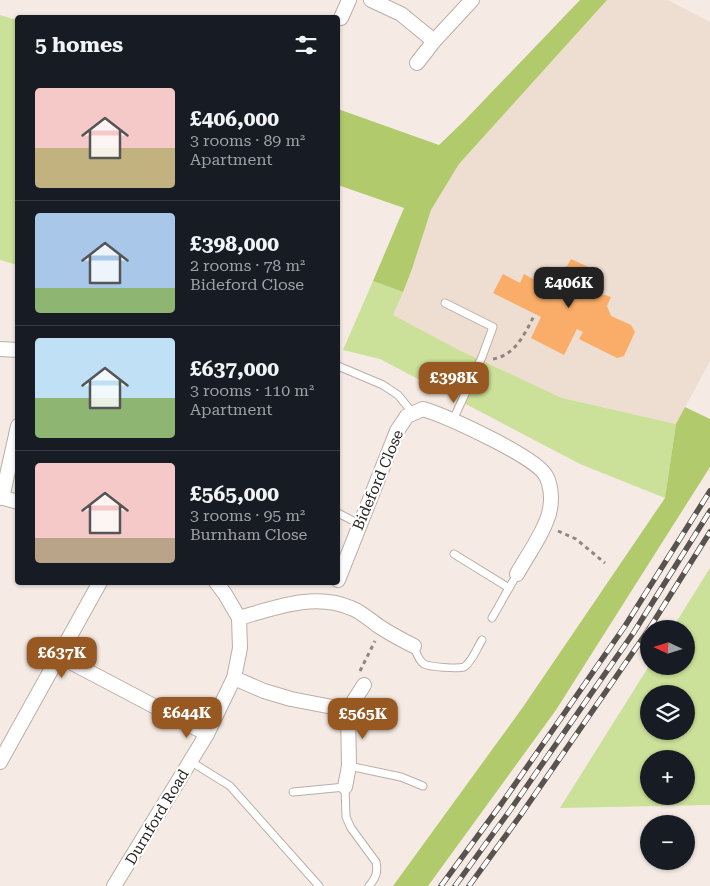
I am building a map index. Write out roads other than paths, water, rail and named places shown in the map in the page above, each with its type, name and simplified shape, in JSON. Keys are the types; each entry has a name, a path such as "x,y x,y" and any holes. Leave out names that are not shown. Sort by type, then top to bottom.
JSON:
{"street":[{"path":"340,20 349,0"},
{"path":"371,0 401,14 434,41"},
{"path":"417,63 434,41 472,0"},
{"path":"0,349 15,350"},
{"name":"Bideford Close","path":"340,574 397,432 407,416 412,412 423,409 453,420 522,456 536,464 546,475 551,492 551,508 545,525 517,574"},
{"path":"15,439 1,498 15,501"},
{"path":"0,762 98,585"},
{"name":"Durnford Road","path":"114,886 207,734 234,678 240,648 239,618 218,585"},
{"name":"Bideford Close","path":"332,602 336,585"},
{"path":"239,618 286,604 332,602 353,608 382,628 414,646"},
{"path":"59,656 207,734"},
{"path":"234,678 264,691 291,699 348,710"},
{"path":"345,787 348,766 348,710 361,682"}],"lane":[{"path":"445,303 494,327 453,420"},
{"name":"Bideford Close","path":"340,367 383,385 398,395 412,412"},
{"path":"340,513 360,524"},
{"path":"454,554 509,588"},
{"path":"492,618 517,574"},
{"path":"414,646 418,658 424,664 457,668 464,667 468,663 482,640"},
{"path":"190,761 230,786 319,886"},
{"path":"348,766 401,777 423,786"},
{"path":"293,792 345,787 346,817 356,835 376,862 377,868 374,880 369,886"}],"railway":[{"path":"441,886 502,803 625,626 710,491"},
{"path":"455,886 634,632 710,511"},
{"path":"655,620 710,532"},
{"path":"469,886 520,816 640,642"}]}
